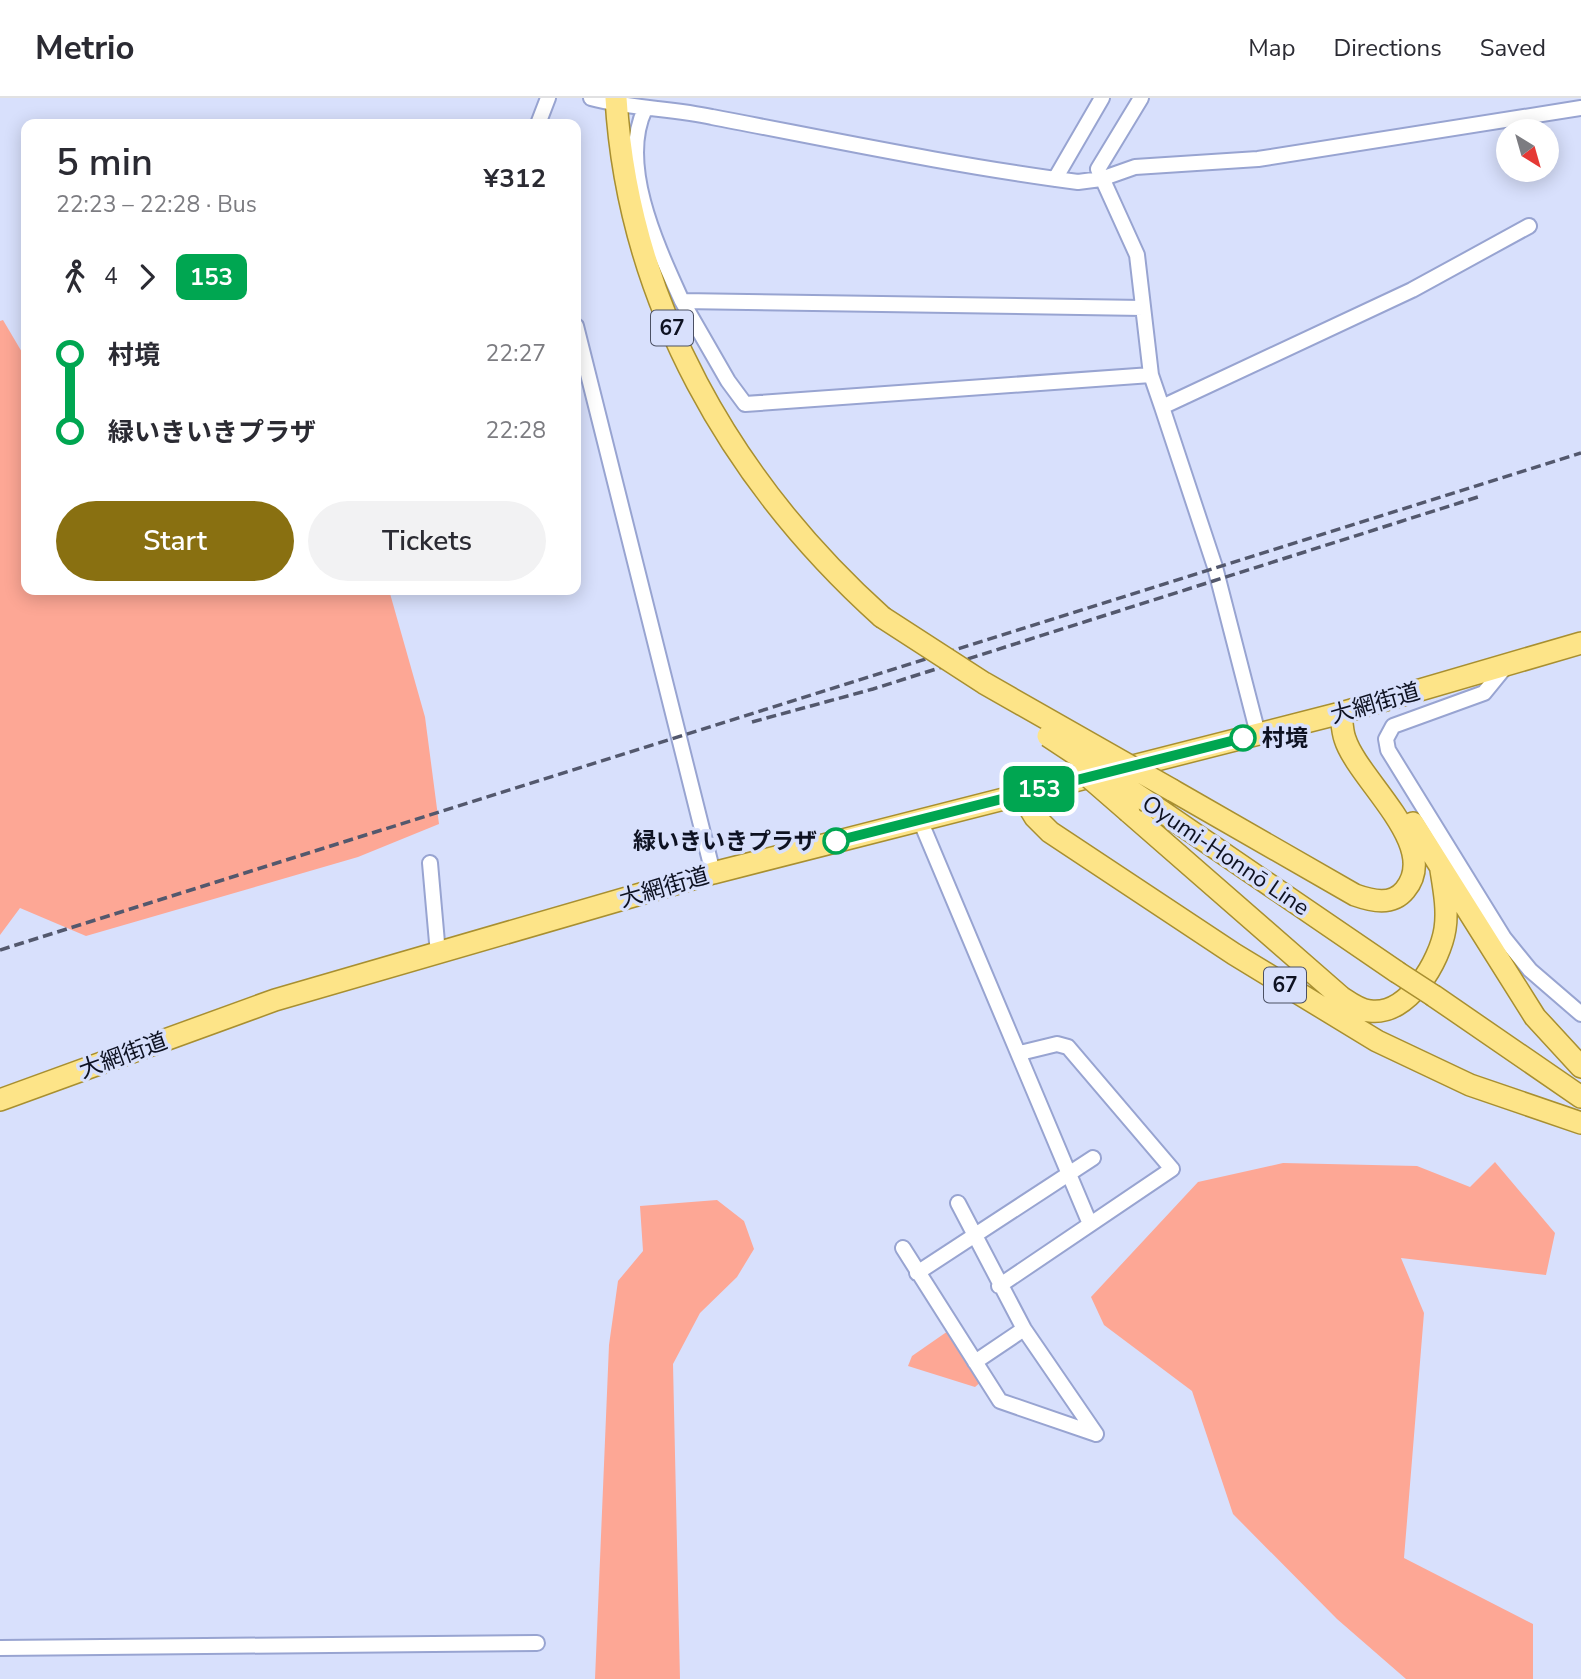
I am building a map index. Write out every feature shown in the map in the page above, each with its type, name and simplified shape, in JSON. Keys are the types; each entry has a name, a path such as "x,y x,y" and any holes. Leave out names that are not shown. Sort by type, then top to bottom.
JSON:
{"main road":[{"name":"67","path":"616,102 629,198 649,266 674,334 727,439 791,525 851,589 951,672 1018,717 1139,807 1341,997 1368,1011 1378,1012 1402,1002 1435,956 1445,929 1441,870"},
{"path":"882,617 984,683 1355,895 1380,901 1400,895 1412,880 1415,868 1410,843 1345,740 1341,713"},
{"name":"大網街道","path":"0,1100 275,1000 712,873 1341,713 1581,643"},
{"name":"67","path":"1341,713 1359,735 1535,1017 1581,1067"},
{"name":"67","path":"1021,794 1035,817 1050,832 1234,954 1377,1041 1470,1084 1581,1123"},
{"name":"Oyumi-Honnō Line","path":"1139,807 1434,996 1581,1097"}],"street":[{"path":"540,119 548,98"},
{"path":"591,98 645,109 710,116 794,135 1078,182 1101,180 1135,167 1299,154 1581,108"},
{"path":"1055,179 1102,98"},
{"path":"1141,98 1098,169 1137,255 1151,375 1215,568 1258,734"},
{"path":"645,109 635,135 642,190 656,241 682,301 728,381 745,404 1151,375"},
{"path":"1162,407 1412,289 1529,226"},
{"path":"682,301 1143,307"},
{"path":"581,346 712,873"},
{"path":"1506,666 1484,693 1393,726 1386,739 1388,750 1504,938 1530,970 1581,1014"},
{"path":"920,820 1090,1224"},
{"path":"430,863 438,954"},
{"path":"999,1286 1172,1169 1069,1047 1057,1044 1020,1053"},
{"path":"917,1273 1093,1158"},
{"path":"903,1248 1000,1401 1096,1434 1024,1329 999,1286 958,1203"},
{"path":"975,1362 1024,1329"},
{"path":"0,1648 537,1643"}],"shaded area":[{"path":"3,320 21,351 21,595 390,595 425,717 439,824 358,857 86,936 20,908 0,935 0,321"},
{"path":"1495,1162 1555,1233 1546,1275 1401,1258 1424,1313 1404,1558 1533,1624 1533,1679 1406,1679 1337,1619 1233,1514 1192,1391 1104,1325 1091,1297 1198,1182 1283,1163 1417,1166 1470,1187"},
{"path":"717,1200 744,1221 754,1249 737,1277 700,1313 673,1364 680,1679 595,1679 609,1345 618,1281 643,1251 640,1206"},
{"path":"948,1331 982,1381 975,1387 908,1366 912,1356"}],"railway":[{"path":"0,950 1581,453"},
{"path":"752,722 873,689 1481,496"}],"bus line":[{"name":"153","path":"836,841 1243,738"}],"place":[{"name":"村境","path":"1243,738"},
{"name":"緑いきいきプラザ","path":"836,841"}]}
